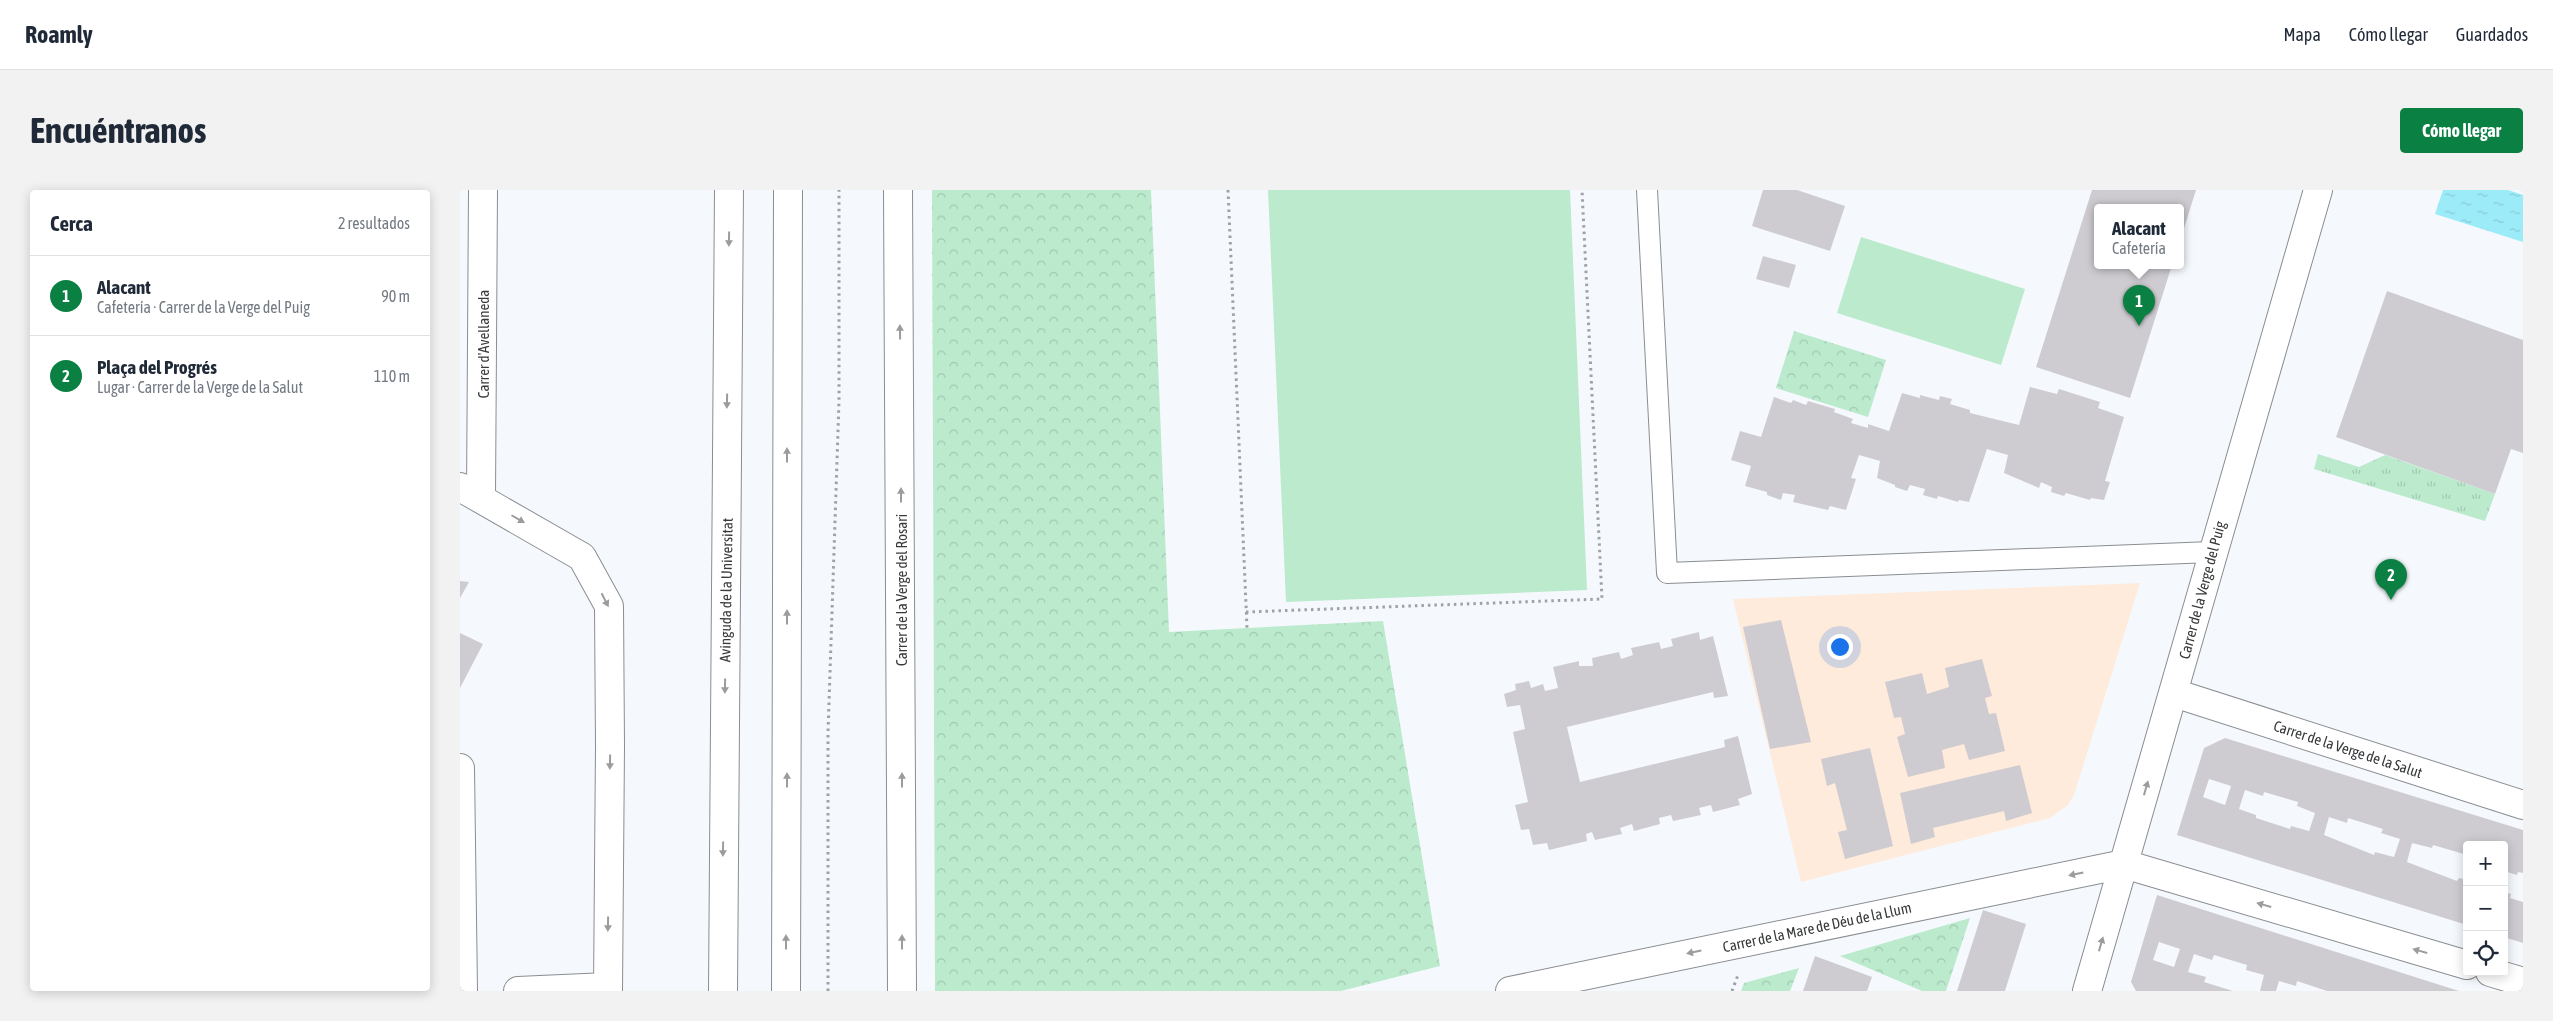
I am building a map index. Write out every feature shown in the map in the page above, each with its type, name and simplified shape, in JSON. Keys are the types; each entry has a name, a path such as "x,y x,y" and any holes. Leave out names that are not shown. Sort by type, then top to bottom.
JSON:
{"street":[{"name":"Carrer d'Avellaneda","path":"483,190 471,492 582,557 609,606 608,989"},
{"name":"Avinguda de la Universitat","path":"723,991 729,190"},
{"path":"786,991 788,190"},
{"name":"Carrer de la Verge del Rosari","path":"898,190 902,991"},
{"name":"Carrer de la Verge del Puig","path":"2087,991 2174,693 2212,552 2318,190"},
{"name":"Carrer de la Verge de la Salut","path":"2174,693 2523,805"},
{"path":"460,768 463,991"},
{"path":"2124,864 2463,964"},
{"name":"Carrer de la Mare de Déu de la Llum","path":"1510,991 2124,864"},
{"path":"2503,976 2523,982"},
{"path":"518,991 608,989"}],"lane":[{"path":"1646,190 1667,573 2212,552"}],"path":[{"path":"828,991 828,733 839,401 839,190"},
{"path":"1228,190 1248,628"},
{"path":"1246,612 1602,599 1582,190"}],"shaded area":[{"path":"2140,583 2074,795 2068,805 2050,818 1801,882 1733,599"}],"green space":[{"path":"932,190 1151,190 1169,632 1383,621 1440,966 1341,991 935,991"},
{"path":"1268,190 1570,190 1587,590 1286,602"},
{"path":"1861,237 2025,289 2001,365 1837,313"},
{"path":"1794,331 1886,360 1868,417 1776,388"},
{"path":"2318,454 2359,467 2385,455 2495,494 2485,521 2314,469"},
{"path":"1970,918 1946,991 1922,991 1840,956"},
{"path":"1799,968 1790,991 1741,991 1744,983"}],"water":[{"path":"2443,190 2508,190 2523,195 2523,242 2435,214"}],"building":[{"path":"1763,190 1797,190 1845,206 1830,251 1752,226"},
{"path":"2092,190 2196,190 2184,228 2184,204 2094,204 2094,269 2171,269 2130,398 2036,367"},
{"path":"1763,256 1796,265 1789,288 1756,279"},
{"path":"2387,291 2523,340 2523,453 2511,449 2495,494 2336,437"},
{"path":"2030,387 2057,394 2059,389 2100,402 2098,408 2124,417 2105,481 2110,482 2104,500 2091,498 2090,500 2066,493 2064,496 2051,492 2052,487 2041,482 2039,488 2004,473 2008,455 1987,449 1969,502 1959,500 1958,502 1938,496 1937,499 1923,495 1925,489 1910,485 1907,491 1895,487 1895,485 1877,478 1880,461 1859,455 1851,478 1856,479 1846,510 1830,506 1828,510 1793,502 1795,495 1783,493 1781,500 1767,495 1767,492 1745,486 1751,466 1731,460 1740,431 1761,437 1774,397 1791,403 1793,400 1806,405 1808,401 1835,409 1834,412 1853,419 1851,423 1868,428 1868,424 1889,431 1902,393 1920,398 1920,395 1939,400 1940,396 1952,399 1950,404 1970,410 1970,413 2019,425"},
{"path":"460,581 469,582 460,598"},
{"path":"1781,620 1811,742 1770,749 1743,627"},
{"path":"1699,632 1700,640 1713,636 1728,696 1714,698 1713,692 1567,727 1580,782 1725,747 1724,740 1738,736 1752,794 1738,799 1740,805 1713,812 1711,805 1699,808 1701,815 1673,821 1671,815 1659,818 1660,824 1634,831 1632,824 1620,828 1622,834 1595,840 1592,832 1586,834 1587,841 1549,850 1547,843 1533,845 1529,829 1521,830 1515,805 1528,802 1513,732 1525,729 1520,705 1507,707 1504,694 1516,690 1515,684 1529,681 1531,688 1543,684 1545,691 1558,688 1553,667 1579,661 1579,666 1593,666 1592,658 1619,652 1621,659 1633,655 1631,648 1659,642 1661,649 1673,646 1671,639"},
{"path":"460,633 483,644 460,688"},
{"path":"1982,659 1992,696 1985,698 1989,714 1996,713 2005,751 1969,760 1964,744 1942,750 1945,768 1908,777 1897,737 1905,734 1901,717 1894,718 1885,682 1922,673 1927,694 1949,687 1945,668"},
{"path":"2225,738 2523,830 2523,873 2518,872 2517,875 2508,872 2508,841 2463,841 2463,854 2433,845 2432,848 2412,843 2407,862 2457,881 2459,878 2463,879 2463,924 2177,835 2204,748","holes":["2209,779 2231,786 2225,805 2203,797","2245,790 2263,796 2264,792 2298,802 2297,806 2315,813 2309,831 2291,826 2290,829 2256,818 2256,815 2239,809","2329,817 2347,823 2348,818 2383,829 2381,833 2400,839 2394,857 2375,852 2374,855 2324,835"]},
{"path":"1870,748 1893,846 1845,859 1838,832 1847,830 1835,783 1827,786 1821,759"},
{"path":"2020,765 2032,813 2006,821 2004,811 1933,828 1935,837 1911,844 1900,793"},
{"path":"2508,893 2511,894 2510,898 2523,902 2523,943 2508,938"},
{"path":"2157,895 2459,991 2327,991 2297,981 2296,986 2279,981 2276,991 2260,991 2264,975 2246,970 2247,965 2214,955 2212,960 2194,954 2188,972 2206,977 2204,982 2233,991 2136,991 2131,982","holes":["2159,942 2180,949 2174,967 2153,960"]},
{"path":"1983,910 2026,924 2005,991 1957,991"},
{"path":"1815,956 1872,977 1867,991 1803,991"}],"place":[{"name":"Alacant","path":"2139,326"},
{"name":"Plaça del Progrés","path":"2391,600"}]}
